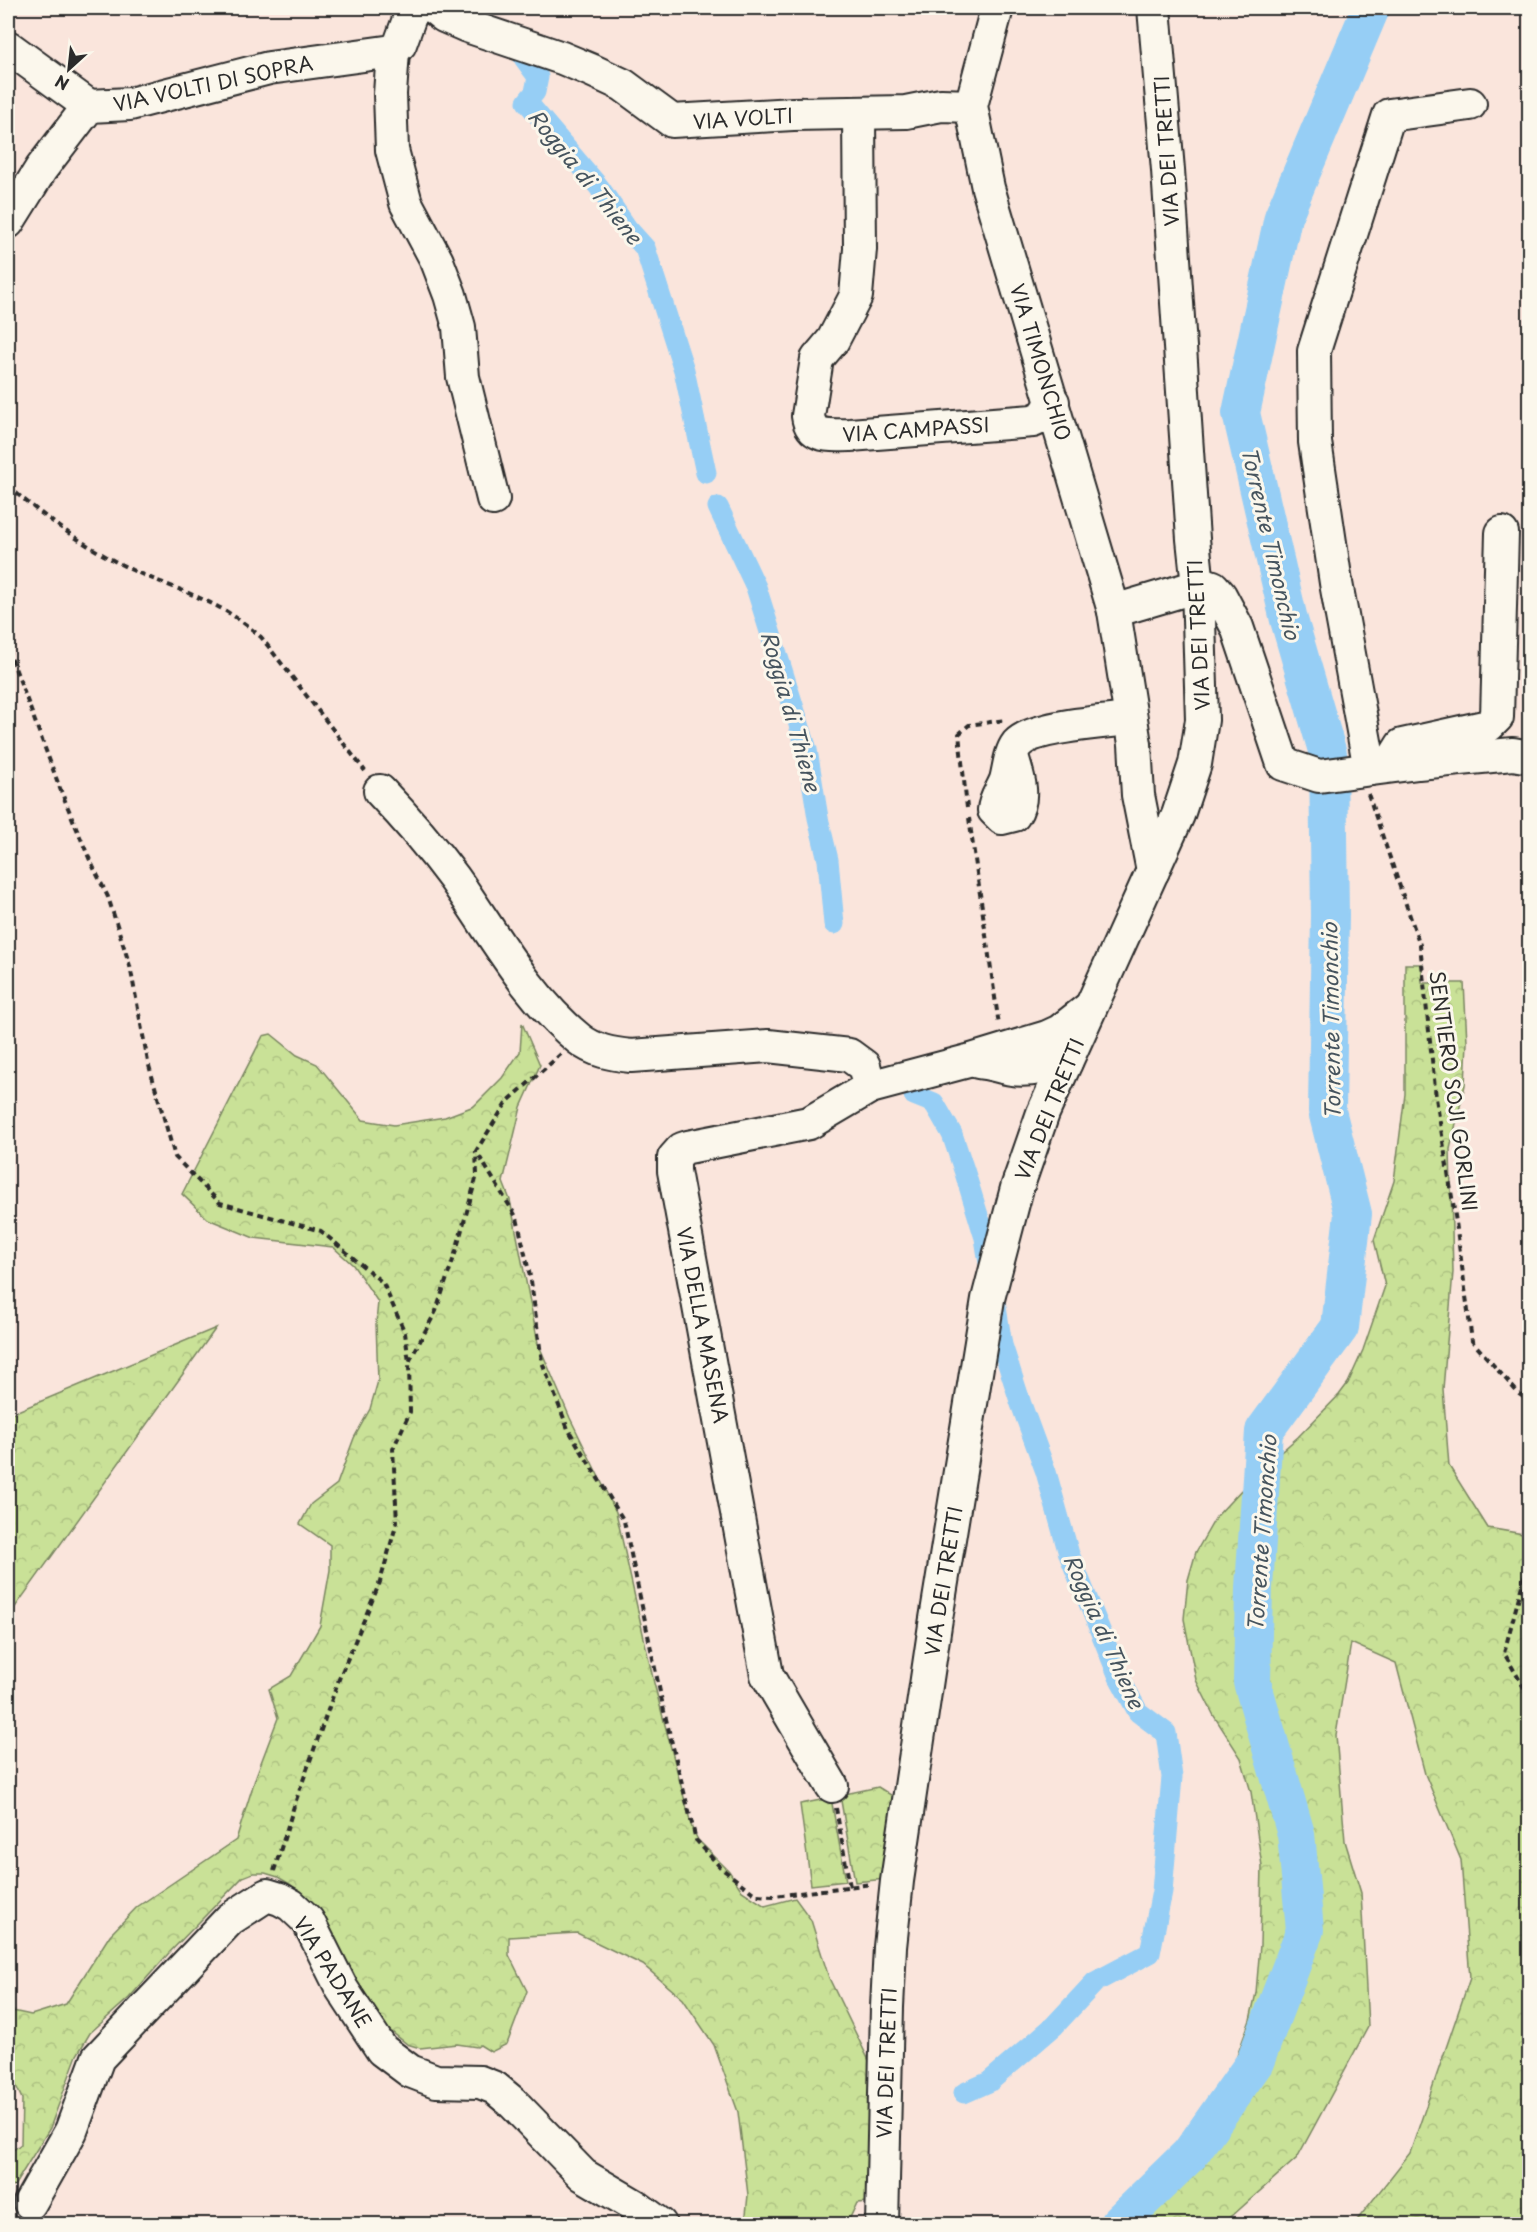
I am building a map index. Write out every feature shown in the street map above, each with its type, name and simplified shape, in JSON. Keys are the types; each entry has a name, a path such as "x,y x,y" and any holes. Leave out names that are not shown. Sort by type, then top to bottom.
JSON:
{"street":[{"path":"413,8 400,44 393,51 390,94 392,150 406,203 437,261 450,295 459,327 463,377 493,499"},
{"name":"VIA VOLTI","path":"434,8 444,16 467,26 593,70 623,85 672,121 793,114 906,112 940,105 971,106"},
{"name":"VIA TIMONCHIO","path":"997,8 971,106 988,188 1114,611 1135,744 1138,795 1153,871"},
{"name":"VIA DEI TRETTI","path":"882,2224 887,2007 897,1881 935,1625 988,1299 1017,1188 1043,1113 1153,871 1188,788 1195,764 1202,720 1198,586 1154,8"},
{"path":"8,47 89,106"},
{"name":"VIA VOLTI DI SOPRA","path":"8,222 47,160 89,106 130,104 269,68 393,51"},
{"path":"1368,769 1336,583 1315,442 1314,351 1389,115 1470,104"},
{"name":"VIA CAMPASSI","path":"859,113 860,249 856,296 833,340 817,359 808,416 813,431 824,435 850,435 1033,421 1044,416 1053,402"},
{"path":"1368,769 1402,745 1488,726 1497,717 1502,533"},
{"path":"1114,611 1198,586 1213,587 1220,595 1237,627 1283,764 1319,776 1513,754 1530,756"},
{"path":"1012,756 1017,744 1039,732 1130,718"},
{"path":"380,791 425,839 510,960 551,1013 581,1041 596,1049 631,1056 768,1046 849,1055 864,1066 870,1087"},
{"path":"1043,1113 1035,1094 1006,1060 1068,1025 1091,1007"},
{"name":"VIA DELLA MASENA","path":"832,1786 767,1675 674,1171 674,1158 682,1149 696,1145 809,1123 870,1087 968,1061 994,1063 1037,1050 1048,1052 1066,1062"},
{"path":"30,2203 71,2131 98,2058 230,1919 267,1895"},
{"name":"VIA PADANE","path":"267,1895 291,1905 308,1922 342,1989 382,2050 410,2071 436,2081 480,2082 495,2088 512,2102 583,2175 634,2205 660,2224"}],"path":[{"path":"8,486 51,522 103,554 160,583 206,600 242,621 261,637 380,791"},
{"path":"8,649 61,791 108,897 130,966 148,1062 175,1157 220,1203 321,1231 383,1283 405,1333 409,1362 410,1412 393,1449 397,1522 380,1582 339,1678 294,1806 267,1895"},
{"name":"SENTIERO SOJI GORLINI","path":"1368,769 1420,945 1436,1098 1472,1341 1519,1394 1530,1401"},
{"path":"409,1362 436,1311 456,1251 477,1175 476,1151 507,1102 558,1055 574,1049 596,1049"},
{"path":"476,1151 517,1218 531,1281 542,1362 568,1429 624,1521 664,1711 696,1840 721,1868 756,1895 774,1896 897,1881"},
{"path":"1530,1555 1504,1653 1530,1698"},
{"path":"832,1786 850,1887"},
{"path":"1530,2131 1525,2149 1530,2194"}],"green space":[{"path":"1405,964 1422,964 1422,983 1464,983 1467,1042 1465,1085 1450,1149 1453,1272 1443,1389 1449,1466 1488,1528 1529,1535 1529,2224 1354,2224 1410,2153 1470,1978 1461,1860 1425,1774 1396,1663 1351,1643 1336,1735 1345,1841 1361,1893 1368,2027 1297,2158 1223,2224 1100,2224 1209,2109 1229,2078 1250,2020 1256,1993 1260,1945 1262,1866 1251,1792 1241,1758 1214,1716 1196,1680 1184,1619 1188,1580 1196,1552 1216,1517 1257,1473 1298,1437 1339,1395 1348,1383 1363,1350 1385,1286 1374,1240 1394,1181 1405,1094"},
{"path":"522,1023 540,1065 521,1107 503,1182 510,1200 538,1343 570,1418 616,1512 654,1683 692,1828 698,1840 729,1871 742,1891 765,1906 795,1898 811,1920 829,1978 873,2069 869,2202 857,2203 847,2224 745,2224 748,2195 738,2112 714,2045 683,1999 643,1965 577,1933 509,1937 509,1955 527,1991 507,2044 491,2052 480,2045 477,2047 457,2044 420,2048 407,2044 383,2025 357,1992 306,1897 290,1884 265,1873 253,1873 243,1877 129,1998 90,2033 77,2055 50,2128 14,2186 8,2188 8,2154 21,2144 22,2099 8,2068 8,2010 31,2015 66,2004 110,1935 137,1907 236,1840 256,1776 278,1718 269,1689 291,1676 320,1626 330,1570 330,1545 300,1524 311,1504 337,1484 354,1438 370,1409 378,1381 376,1323 378,1302 353,1265 333,1247 254,1238 208,1219 182,1194 263,1036 271,1034 297,1055 317,1064 363,1120 394,1125 445,1117 474,1106 502,1078 520,1052"},
{"path":"216,1328 8,1617 8,1415"},
{"path":"878,1787 899,1800 886,1879 855,1882 840,1795"},
{"path":"831,1798 846,1881 811,1885 800,1804"}],"waterway":[{"name":"Torrente Timonchio","path":"1118,2224 1190,2154 1255,2062 1305,1930 1296,1834 1252,1682 1254,1588 1264,1431 1340,1327 1353,1214 1327,1111 1330,915 1328,754 1289,620 1241,413 1283,217 1371,8"},
{"name":"Roggia di Thiene","path":"524,58 538,77 535,92 527,102 599,187 627,228 645,248 684,370 706,473"},
{"name":"Roggia di Thiene","path":"718,507 756,587 807,750 818,818 828,860 834,924"},
{"name":"Roggia di Thiene","path":"914,1095 934,1103 952,1134 985,1238 1002,1345 1046,1472 1069,1554 1119,1677 1138,1712 1166,1733 1172,1777 1162,1891 1150,1953 1095,1982 1054,2026 989,2082 964,2093"}]}
